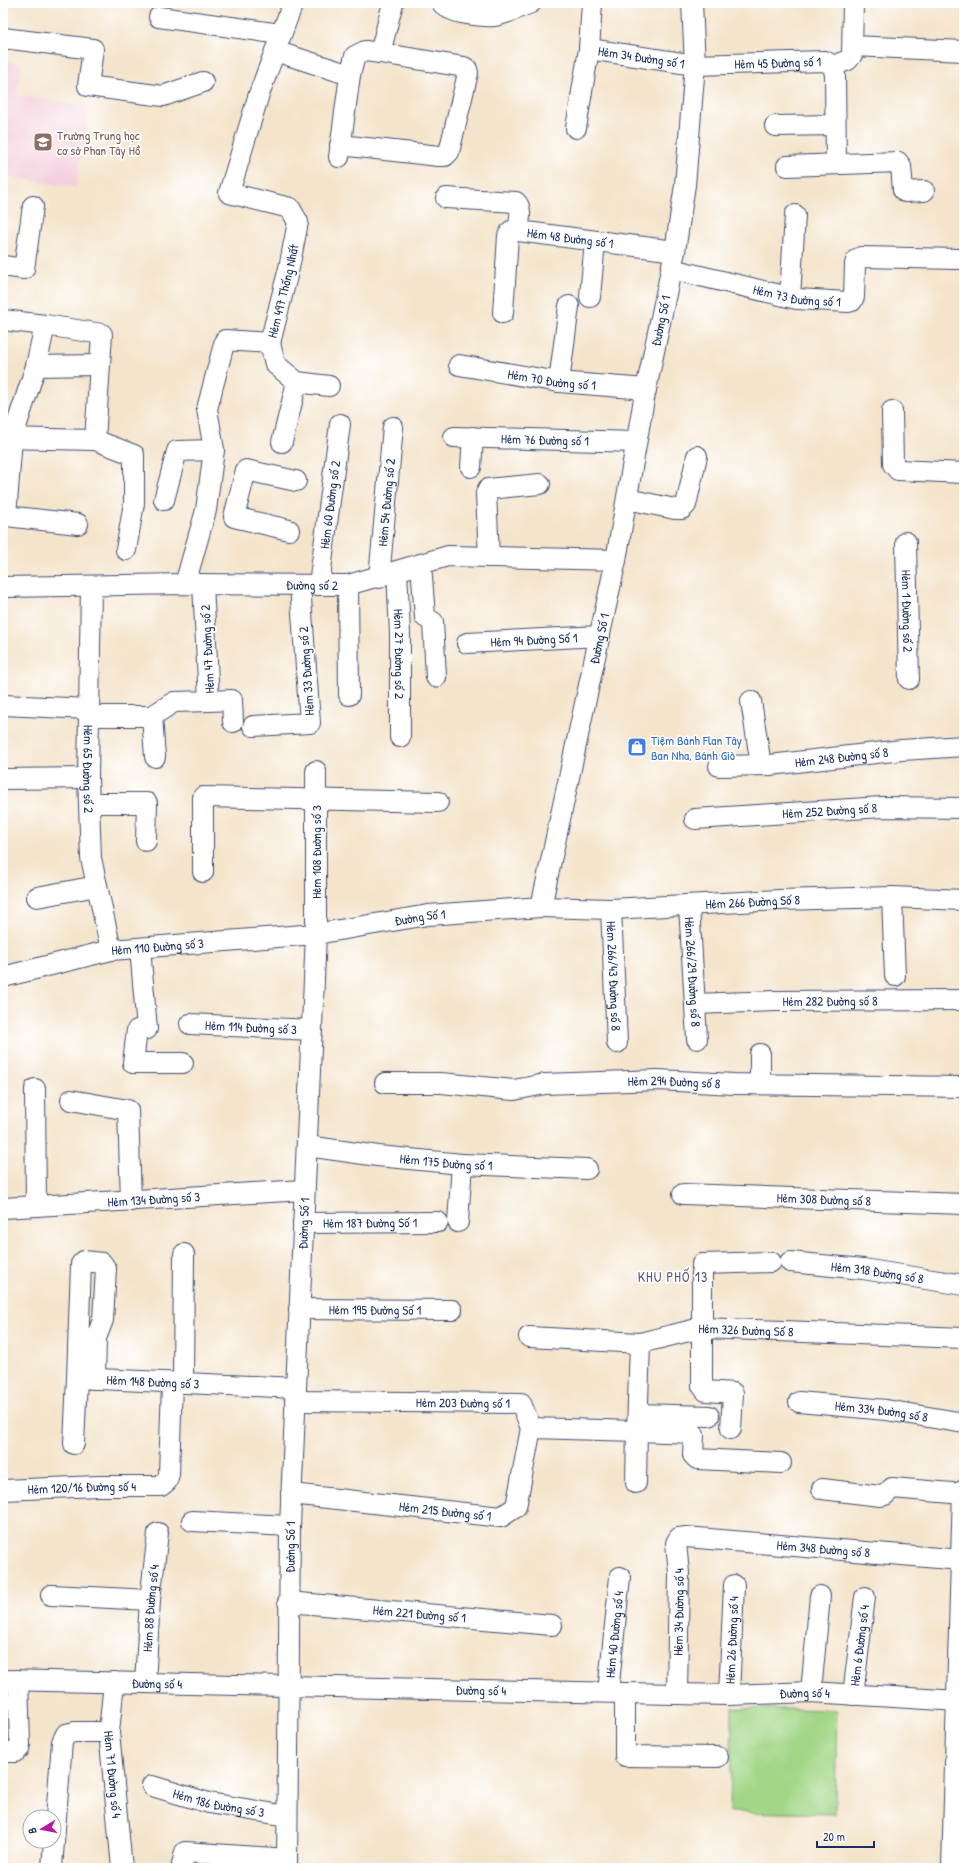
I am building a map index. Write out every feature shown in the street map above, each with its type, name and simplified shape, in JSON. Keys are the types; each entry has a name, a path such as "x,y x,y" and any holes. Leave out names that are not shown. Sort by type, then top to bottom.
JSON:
{"street":[{"name":"Hẻm 497 Thống Nhất","path":"194,584 214,450 207,409 225,340 270,343 289,268 298,222 290,208 230,193 259,94 293,3"},
{"path":"380,52 392,3"},
{"path":"442,3 455,12 480,16 497,16 531,3"},
{"name":"Hẻm 34 Đường số 1","path":"576,128 588,49 592,3"},
{"name":"Đường Số 1","path":"287,1864 288,1602 290,1526 316,934 428,915 541,907 616,560 646,389 673,260 685,185 695,65 692,3"},
{"path":"833,66 848,60 852,55 853,3"},
{"path":"158,17 278,43 350,74"},
{"path":"3,38 93,49 88,86 162,96 203,82"},
{"path":"853,46 964,50"},
{"name":"Hẻm 34 Đường số 1","path":"588,49 695,65"},
{"path":"365,52 380,52 464,66 467,69 468,73 449,152 445,156 339,151 350,74 355,56 365,52"},
{"name":"Hẻm 45 Đường số 1","path":"695,65 825,61 833,66 835,75 836,164"},
{"path":"775,126 835,125"},
{"path":"787,166 898,162 901,166 903,190 905,192 924,191"},
{"name":"Hẻm 48 Đường số 1","path":"446,198 516,202 520,209 518,231 595,241 673,260"},
{"path":"3,266 24,269 33,206"},
{"path":"790,297 795,215"},
{"path":"504,313 508,236 511,232 518,231"},
{"path":"590,297 595,241"},
{"name":"Hẻm 73 Đường số 1","path":"673,260 790,297 848,302 852,301 854,297 855,264 857,259 861,257 959,259"},
{"path":"559,382 569,306"},
{"path":"3,320 102,334 98,365 95,440"},
{"path":"45,325 36,366 7,438 6,516 78,524"},
{"path":"270,343 276,364 297,382 329,386"},
{"path":"36,366 98,365"},
{"name":"Hẻm 70 Đường số 1","path":"459,365 559,382 646,389"},
{"path":"282,442 297,382"},
{"path":"892,411 894,468 898,470 964,473"},
{"name":"Hẻm 60 Đường số 2","path":"310,585 340,424"},
{"name":"Hẻm 54 Đường số 2","path":"379,578 393,427"},
{"name":"Hẻm 76 Đường số 1","path":"471,467 464,437 636,442"},
{"path":"7,438 95,440 134,455 134,502 126,550"},
{"path":"164,500 177,451 214,450"},
{"path":"626,499 675,509 682,509 686,505 697,456"},
{"path":"234,517 246,470 296,481"},
{"path":"489,557 486,493 488,489 540,484"},
{"path":"206,510 289,530"},
{"name":"Hẻm 1 Đường số 2","path":"906,542 909,679"},
{"name":"Đường số 2","path":"3,587 194,584 348,586 379,578 397,571 448,556 616,560"},
{"path":"421,564 425,617 433,622 436,676"},
{"name":"Hẻm 27 Đường số 2","path":"397,571 400,634 400,736"},
{"name":"Hẻm 47 Đường số 2","path":"152,716 174,702 209,701 194,584"},
{"name":"Hẻm 33 Đường số 2","path":"253,726 310,723 310,585"},
{"name":"Hẻm 65 Đường số 2","path":"90,586 88,778 91,858 111,950"},
{"path":"348,586 349,695"},
{"name":"Hẻm 94 Đường Số 1","path":"467,643 600,636"},
{"path":"209,701 232,700 233,722"},
{"path":"751,701 761,765"},
{"path":"3,706 89,713 152,716 155,757"},
{"name":"Hẻm 248 Đường số 8","path":"720,766 761,765 902,750 964,746"},
{"name":"Hẻm 108 Đường số 3","path":"316,771 316,934"},
{"path":"3,779 88,778"},
{"path":"203,872 203,796 438,802"},
{"path":"90,803 147,803 146,841"},
{"name":"Hẻm 252 Đường số 8","path":"695,819 882,807 964,808"},
{"path":"37,897 97,886"},
{"path":"892,898 895,976"},
{"name":"Hẻm 266 Đường Số 8","path":"541,907 611,909 779,900 892,898 964,900"},
{"name":"Hẻm 266/29 Đường số 8","path":"689,906 697,1039"},
{"name":"Hẻm 266/43 Đường số 8","path":"611,909 617,1043"},
{"name":"Hẻm 110 Đường số 3","path":"3,977 111,950 316,934"},
{"path":"140,948 147,1029 137,1030 134,1063 183,1062"},
{"name":"Hẻm 282 Đường số 8","path":"695,1004 775,1001 964,1000"},
{"name":"Hẻm 114 Đường số 3","path":"190,1024 312,1030"},
{"path":"760,1054 760,1084"},
{"name":"Hẻm 294 Đường số 8","path":"385,1083 441,1083 514,1090 545,1084 658,1080 760,1084 964,1087"},
{"path":"35,1089 36,1206"},
{"path":"71,1100 128,1110 131,1201"},
{"name":"Hẻm 175 Đường số 1","path":"307,1146 378,1156 462,1164 587,1169"},
{"path":"458,1222 462,1164"},
{"name":"Hẻm 134 Đường số 3","path":"3,1208 304,1190"},
{"name":"Hẻm 308 Đường số 8","path":"683,1194 964,1204"},
{"name":"Hẻm 187 Đường Số 1","path":"303,1223 438,1222"},
{"path":"177,1383 184,1254"},
{"path":"74,1444 86,1379 96,1338 103,1320 106,1269 102,1263 84,1261 81,1264 86,1379"},
{"path":"731,1429 733,1393 706,1391 703,1389 701,1328 702,1264 770,1262"},
{"name":"Hẻm 318 Đường số 8","path":"790,1262 863,1270 964,1285"},
{"name":"Hẻm 195 Đường Số 1","path":"299,1309 452,1310"},
{"name":"Hẻm 326 Đường Số 8","path":"529,1336 640,1343 701,1328 964,1338"},
{"path":"636,1484 640,1343"},
{"name":"Hẻm 148 Đường số 3","path":"86,1379 177,1383 296,1395"},
{"name":"Hẻm 120/16 Đường số 4","path":"3,1490 98,1486 161,1486 167,1481 169,1474 177,1383"},
{"name":"Hẻm 203 Đường số 1","path":"296,1395 520,1403 531,1428"},
{"name":"Hẻm 334 Đường số 8","path":"799,1402 886,1410 964,1423"},
{"path":"531,1428 638,1423 709,1416"},
{"path":"638,1423 693,1433 693,1454 697,1459 781,1463"},
{"name":"Hẻm 215 Đường số 1","path":"291,1494 502,1517 516,1507 531,1428"},
{"path":"822,1489 880,1496 885,1495 892,1488 964,1494"},
{"path":"953,1868 961,1741 959,1702 964,1491"},
{"path":"192,1521 290,1526"},
{"name":"Hẻm 88 Đường số 4","path":"145,1683 150,1600 158,1534"},
{"name":"Hẻm 348 Đường số 8","path":"686,1537 962,1560"},
{"name":"Hẻm 34 Đường số 4","path":"677,1694 679,1573 676,1543 679,1538 686,1537"},
{"name":"Hẻm 40 Đường số 4","path":"620,1577 616,1693 625,1756 718,1757"},
{"name":"Hẻm 26 Đường số 4","path":"729,1695 734,1585"},
{"path":"51,1594 150,1600"},
{"path":"811,1692 820,1596"},
{"name":"Hẻm 6 Đường số 4","path":"853,1695 865,1597"},
{"name":"Hẻm 221 Đường số 1","path":"288,1602 552,1625"},
{"path":"3,1752 14,1752 19,1749 20,1744 11,1680"},
{"name":"Đường số 4","path":"11,1680 729,1695 811,1692 959,1702"},
{"name":"Hẻm 71 Đường số 4","path":"114,1682 109,1732 122,1868"},
{"path":"52,1867 62,1742 66,1734 75,1732 109,1732"},
{"name":"Hẻm 186 Đường số 3","path":"152,1786 209,1802 287,1816"},
{"path":"182,1866 185,1852 287,1864"}],"shaded area":[{"name":"Trường Trung học cơ sở Phan Tây Hồ","path":"3,61 22,64 17,95 89,107 76,188 3,176"}],"green space":[{"path":"732,1708 837,1710 835,1814 730,1812"}],"place":[{"name":"Trường Trung học cơ sở Phan Tây Hồ","path":"43,142"},
{"name":"Tiệm Bánh Flan Tây Ban Nha, Bánh Giò","path":"637,747"}],"district":[{"name":"KHU PHỐ 13","path":"673,1277"}]}
